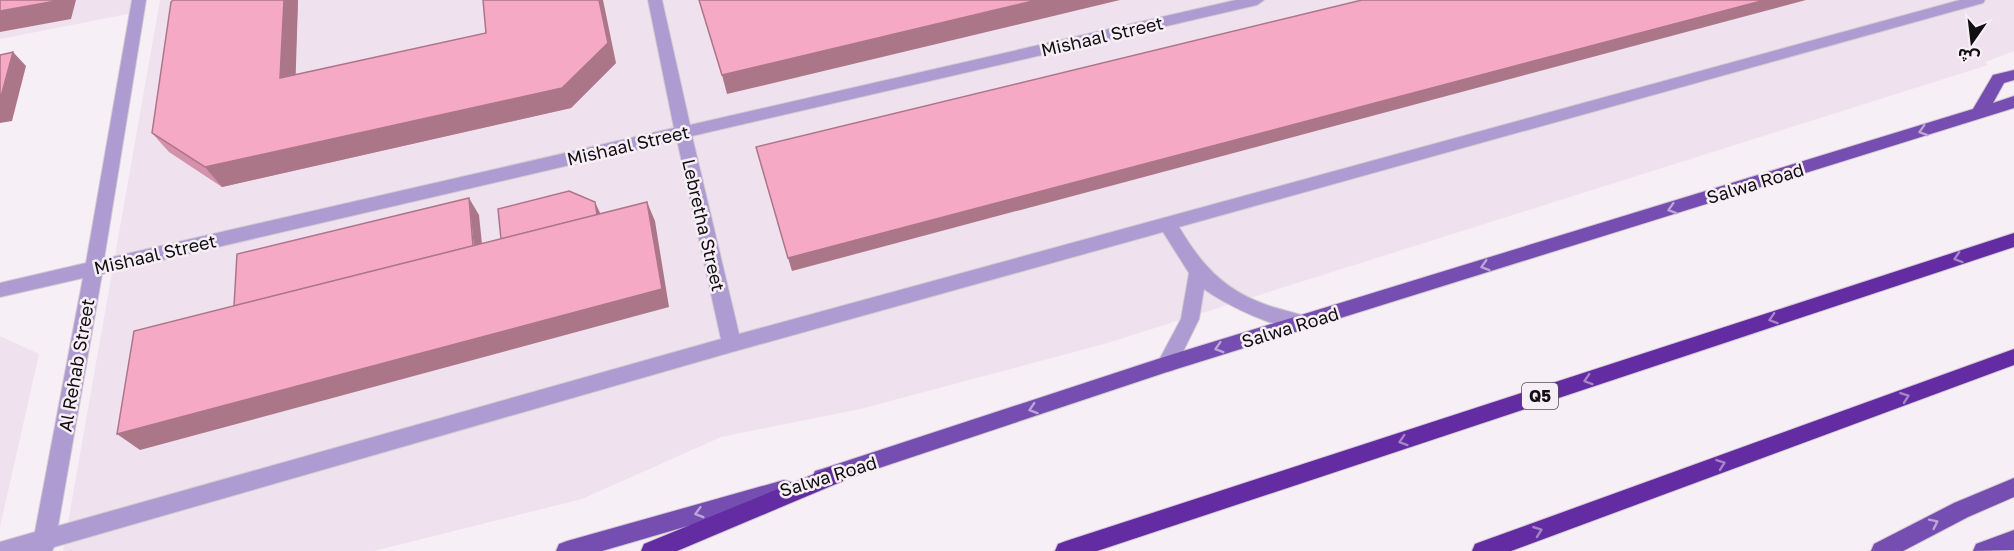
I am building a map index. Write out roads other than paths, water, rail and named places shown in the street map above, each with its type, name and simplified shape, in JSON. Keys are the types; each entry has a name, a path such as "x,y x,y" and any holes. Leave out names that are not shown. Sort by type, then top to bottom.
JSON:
{"highway":[{"name":"Q5","path":"1066,551 2014,240"},
{"path":"1483,551 2014,357"},
{"path":"652,551 837,474"}],"main road":[{"path":"1979,113 2000,80 2014,75"},
{"name":"Salwa Road","path":"567,551 837,474 1167,364 2014,102"},
{"path":"1882,551 1961,510 2014,487"},
{"path":"1984,551 2014,540"}],"street":[{"name":"Al Rehab Street","path":"43,545 94,268 139,0"},
{"name":"Lebretha Street","path":"655,0 732,344"},
{"name":"Mishaal Street","path":"0,290 1257,0"},
{"path":"4,551 43,545 732,344 1933,5 1978,0"},
{"path":"1167,223 1198,271 1219,290 1273,316 1303,323"},
{"path":"1167,364 1190,319 1198,271"}]}
